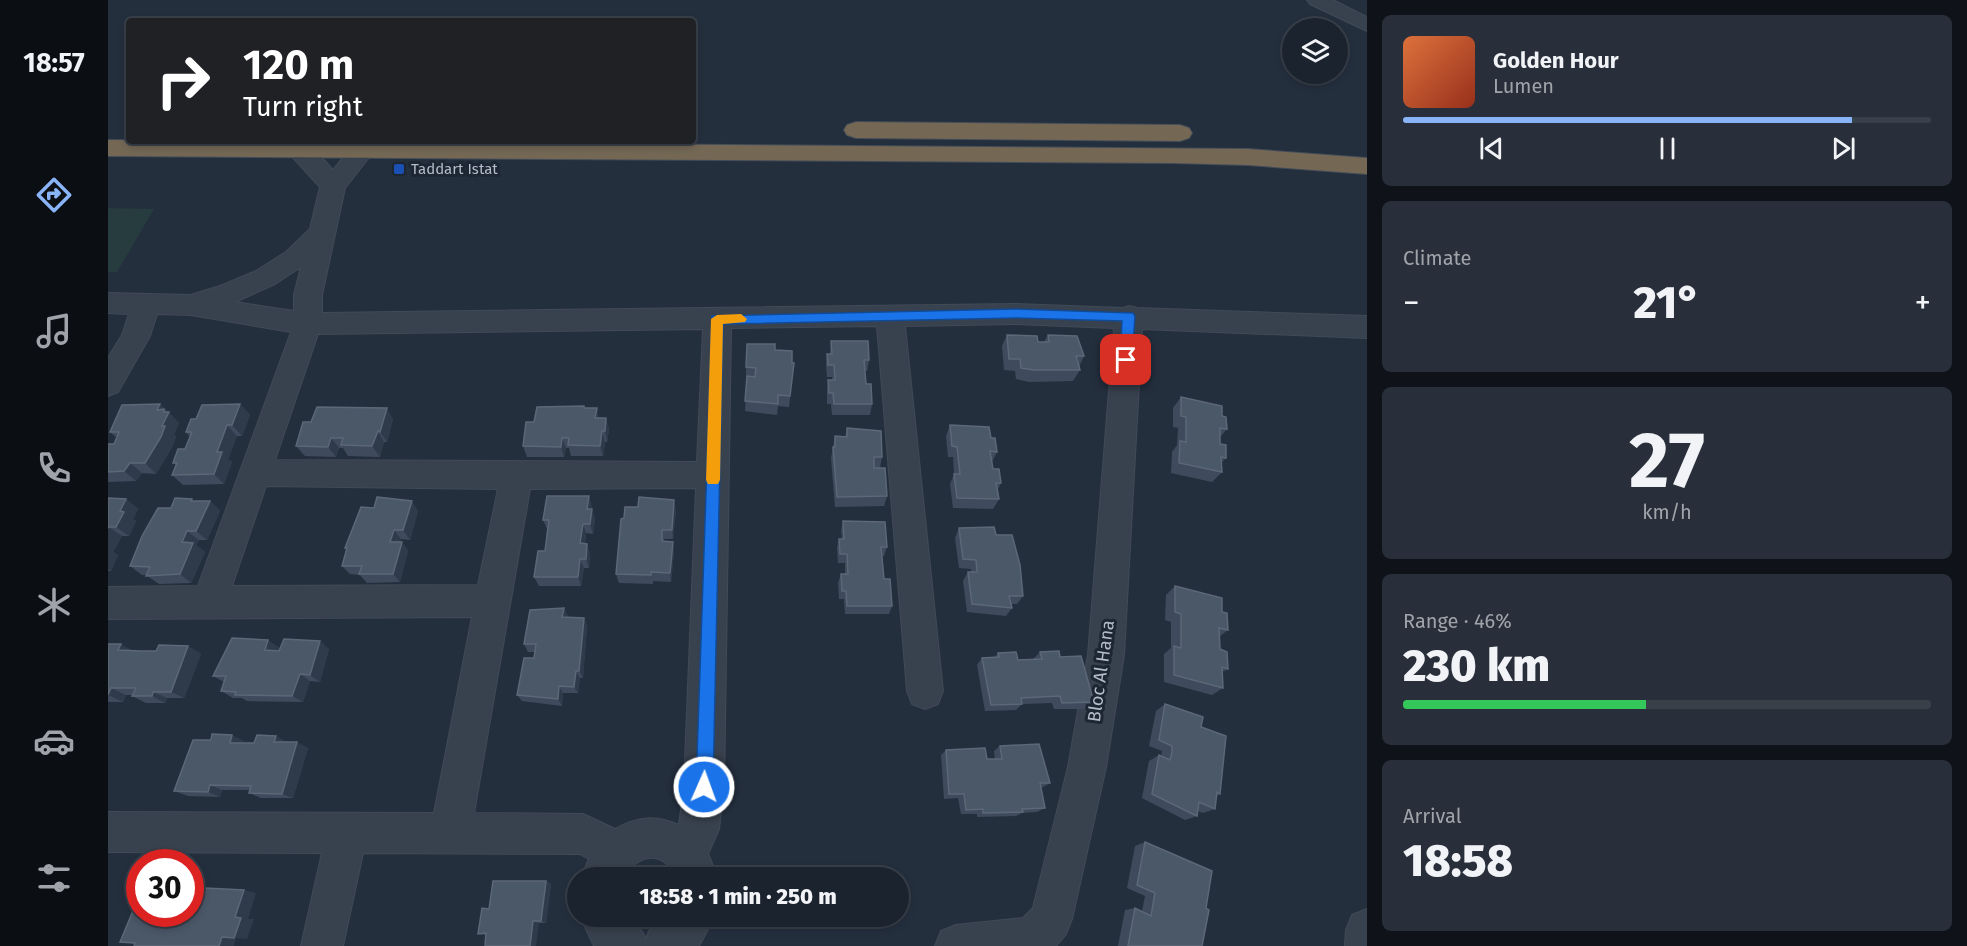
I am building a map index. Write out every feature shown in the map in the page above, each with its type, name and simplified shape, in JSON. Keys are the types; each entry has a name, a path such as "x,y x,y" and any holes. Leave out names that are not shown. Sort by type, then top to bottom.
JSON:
{"highway":[{"path":"696,130 1176,132 1367,144"},
{"path":"108,147 299,151 1173,155 1258,158 1367,166"}],"street":[{"path":"1317,0 1367,25"},
{"path":"299,151 312,161 333,186"},
{"path":"209,603 308,324 308,295 333,186 362,151"},
{"path":"191,305 221,297 255,283 308,249 321,234"},
{"path":"108,303 191,305 308,324 1016,314 1129,316 1367,327"},
{"path":"108,384 136,336 146,304"},
{"path":"890,316 925,691"},
{"name":"Bloc Al Hana","path":"956,946 1028,939 1040,932 1051,919 1087,767 1106,655 1129,316"},
{"path":"692,865 704,787 717,319"},
{"path":"255,473 517,476 713,475"},
{"path":"451,832 517,476"},
{"path":"108,603 492,601"},
{"path":"108,832 583,834 609,864 629,842 645,837 660,837 675,843 692,865"},
{"path":"322,946 347,832"},
{"path":"1366,946 1367,930"}],"green space":[{"path":"108,208 154,209 117,272 108,272"}],"building":[{"path":"1007,335 1037,336 1038,342 1049,342 1048,335 1077,336 1084,356 1076,356 1080,370 1021,368 1020,359 1009,359"},
{"path":"831,341 868,341 869,360 864,360 866,384 871,384 872,404 834,404 833,393 829,393 828,380 835,380 834,365 828,365 827,354 832,354"},
{"path":"747,344 775,344 775,350 792,351 792,363 794,363 790,396 778,395 778,404 745,401 747,376 755,377 756,368 746,367"},
{"path":"1181,397 1222,406 1222,416 1226,417 1227,429 1220,428 1220,444 1226,445 1226,458 1221,457 1222,472 1179,463 1180,441 1186,442 1186,417 1181,416"},
{"path":"160,404 157,410 164,409 164,412 169,412 162,426 165,426 161,437 145,463 130,463 124,471 108,472 108,444 114,444 119,432 110,432 122,405"},
{"path":"240,404 232,425 227,425 217,452 222,452 214,474 172,475 177,463 173,463 178,449 185,449 192,432 186,432 191,419 196,419 202,405"},
{"path":"584,406 584,408 597,408 595,418 606,418 600,446 568,445 569,438 562,438 561,447 523,446 526,422 534,422 537,407"},
{"path":"317,407 387,408 380,432 378,431 372,446 341,445 343,438 331,438 328,447 296,446 303,422 311,422"},
{"path":"950,425 989,427 991,438 995,438 997,452 990,451 993,469 999,469 1001,483 996,483 999,499 957,498 954,474 960,474 957,447 952,446"},
{"path":"847,428 881,431 882,457 874,457 874,468 885,468 887,496 837,497 833,447 835,447 835,436 847,437"},
{"path":"547,496 589,496 587,509 592,509 590,524 583,524 580,543 587,544 586,559 580,559 578,577 534,577 538,551 545,551 549,520 543,520"},
{"path":"377,497 412,501 403,530 394,530 390,542 402,542 393,574 359,574 362,566 342,566 347,548 345,548 361,507 374,508"},
{"path":"639,497 674,500 672,530 662,530 662,541 673,542 670,573 616,574 621,519 624,518 625,507 638,507"},
{"path":"108,498 126,499 120,511 124,512 116,527 108,528"},
{"path":"175,498 210,501 196,531 187,531 182,542 193,543 180,574 146,576 150,567 130,566 142,536 158,508 171,508"},
{"path":"843,521 885,522 887,547 881,547 884,579 890,579 892,606 847,606 846,591 842,591 841,574 848,574 847,554 840,554 839,539 844,539"},
{"path":"994,527 996,535 1012,535 1020,565 1023,596 1009,596 1012,608 972,604 968,572 977,572 976,560 963,559 959,528"},
{"path":"1175,586 1222,598 1222,612 1227,613 1228,630 1219,628 1220,649 1227,652 1228,669 1222,667 1223,688 1174,675 1174,646 1181,648 1181,614 1175,612"},
{"path":"564,608 562,617 584,618 579,671 576,671 574,687 559,686 558,699 517,695 524,658 534,658 536,644 524,644 530,610"},
{"path":"232,638 268,640 265,650 279,651 284,639 320,641 310,675 300,674 292,696 235,695 236,692 221,691 226,676 213,676"},
{"path":"108,644 121,644 118,650 140,651 156,651 159,645 188,646 171,692 153,692 152,696 132,696 136,688 111,688 108,695"},
{"path":"1059,651 1060,657 1081,656 1094,702 1062,703 1060,696 1021,698 1022,704 991,705 982,658 999,657 998,653 1016,652 1018,660 1042,659 1040,652"},
{"path":"1165,704 1203,717 1201,727 1226,736 1220,794 1217,792 1215,809 1199,802 1197,816 1152,794 1159,755 1170,760 1172,752 1172,746 1159,740"},
{"path":"212,734 232,735 230,743 254,743 257,735 276,736 274,742 297,742 282,794 249,793 251,786 210,785 208,792 174,791 193,740 211,740"},
{"path":"1039,744 1050,783 1040,783 1045,808 1022,809 1023,812 983,813 983,809 966,810 964,794 949,794 946,750 985,748 987,759 1002,759 1000,746"},
{"path":"1145,842 1212,871 1206,908 1209,910 1202,946 1128,946 1135,908 1151,916 1155,893 1137,885"},
{"path":"493,881 546,881 541,921 533,921 530,946 485,946 486,933 478,934 482,908 489,909"},
{"path":"205,888 244,890 235,917 241,918 234,938 222,937 219,946 134,946 135,943 120,942 126,927 204,927"}],"slow traffic":[{"path":"713,480 717,319 741,319"}],"place":[{"name":"Taddart Istat","path":"399,169"}],"route":[{"path":"704,787 717,319 1016,314 1129,316 1126,360"}]}
